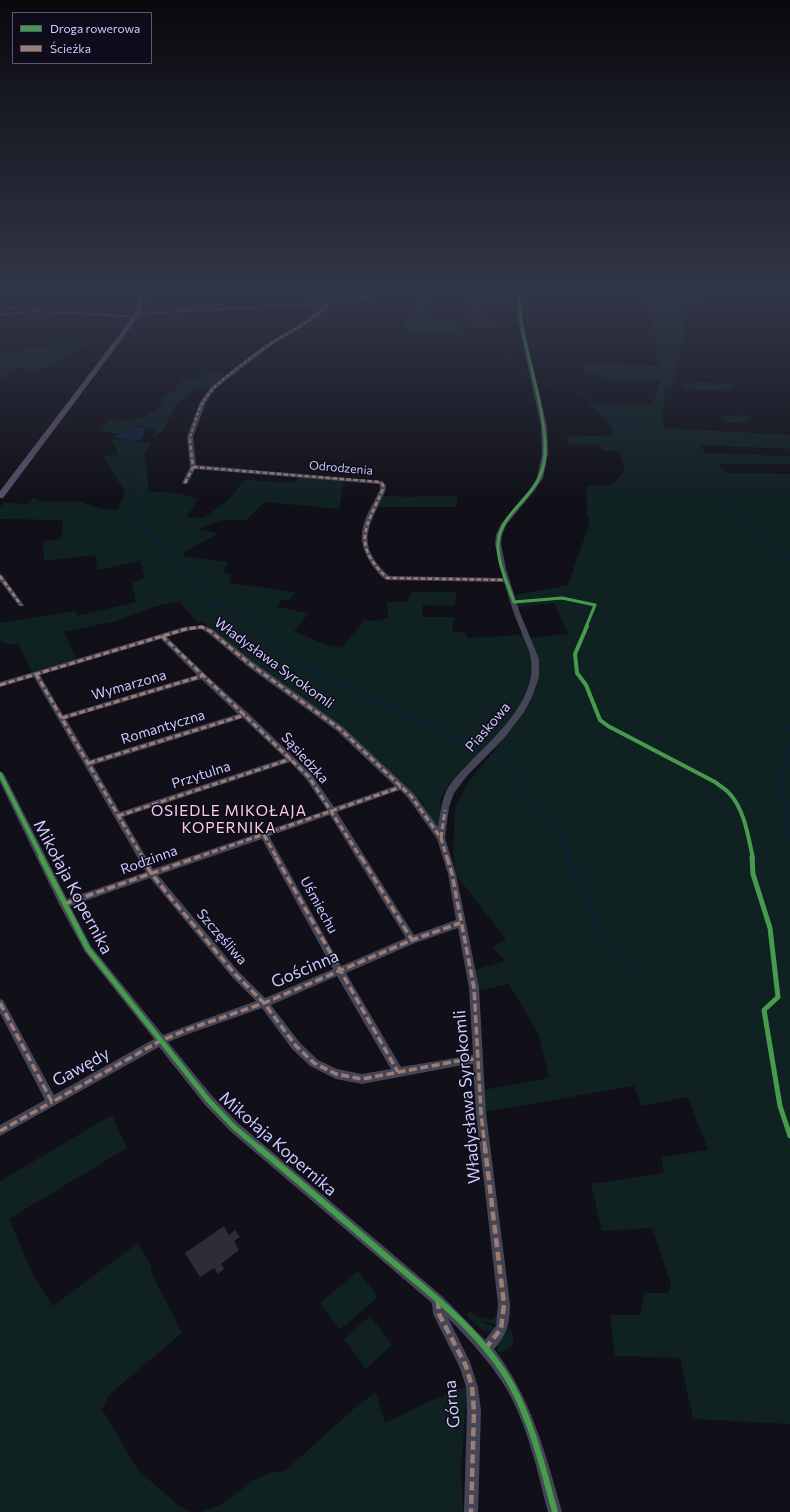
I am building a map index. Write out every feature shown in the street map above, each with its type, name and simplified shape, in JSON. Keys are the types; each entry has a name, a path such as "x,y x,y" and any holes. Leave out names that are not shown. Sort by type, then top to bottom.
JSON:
{"main road":[{"path":"0,496 101,364"}],"street":[{"path":"185,484 193,467 190,437 203,402 213,388 244,364"},
{"name":"Piaskowa","path":"445,810 450,792 455,784 510,725 521,710 532,687 534,677 535,659 517,613 500,556 498,544 499,535 510,515 536,484 543,468 546,450 539,399 530,364"},
{"name":"Odrodzenia","path":"193,467 380,482 383,485 383,490 370,517 364,536 370,556 379,571 387,578 507,580"},
{"path":"0,576 21,605"},
{"name":"Władysława Syrokomli","path":"0,685 162,636 194,627 202,627 210,631 250,664 340,729 411,796 441,838 452,874 460,923 474,988 481,1113 494,1204 504,1304 504,1324 500,1332 485,1348"},
{"name":"Sąsiedzka","path":"162,636 202,676 291,758 309,777 332,811 412,940"},
{"name":"Szczęśliwa","path":"36,674 151,873 235,974 264,1003 296,1046 314,1063 336,1074 362,1079 463,1060 477,1059"},
{"name":"Wymarzona","path":"62,718 202,676"},
{"name":"Romantyczna","path":"88,763 245,715"},
{"name":"Przytulna","path":"118,816 291,758"},
{"name":"Mikołaja Kopernika","path":"0,774 64,904 88,949 160,1041 221,1115 438,1300 466,1326 485,1348 511,1385 520,1403 529,1426 555,1512"},
{"name":"Rodzinna","path":"64,904 401,787"},
{"name":"Władysława Syrokomli","path":"441,838 445,810"},
{"name":"Uśmiechu","path":"264,835 340,972 398,1072"},
{"name":"Gościnna","path":"160,1041 189,1029 264,1003 340,972 412,940 460,923"},
{"name":"Gawędy","path":"0,1003 52,1102 160,1041"},
{"path":"0,1131 52,1102"},
{"name":"Górna","path":"438,1300 439,1314 466,1366 472,1387 474,1411 471,1512"}],"shaded area":[{"path":"0,364 56,364 57,365 34,371 23,368 8,370 7,376 0,379"},
{"path":"581,364 658,366 658,364 677,364 671,389 666,389 662,414 664,428 790,435 790,449 701,445 704,453 790,456 790,464 720,464 721,468 730,473 790,474 790,1424 693,1419 680,1358 615,1356 610,1315 640,1315 644,1293 668,1293 671,1284 652,1228 602,1231 591,1184 664,1173 661,1157 708,1150 688,1097 642,1106 634,1086 484,1112 483,1090 549,1078 539,1035 509,984 476,991 474,970 506,961 492,947 506,939 456,875 453,854 455,807 469,781 496,749 488,746 451,781 441,799 438,827 435,827 422,802 339,725 244,657 202,621 198,623 179,601 154,607 116,621 64,632 76,659 32,672 18,643 11,645 0,641 0,623 75,611 77,616 136,602 132,583 145,577 140,561 98,570 95,555 44,561 43,541 61,539 63,520 0,519 0,507 4,502 26,504 33,498 42,501 81,502 101,509 118,510 125,492 103,456 119,455 111,439 152,443 144,453 149,492 175,493 198,498 187,517 204,518 229,499 245,480 294,483 299,476 344,480 339,509 265,502 245,521 232,519 220,521 198,530 219,533 186,551 182,556 228,562 223,573 231,574 229,583 295,592 291,599 281,601 277,607 309,613 294,631 324,644 342,648 364,620 380,621 388,617 387,602 408,602 411,592 456,592 455,606 423,605 422,617 454,617 452,632 465,632 468,638 518,635 529,638 568,634 554,603 519,607 516,595 568,585 590,522 587,514 586,486 613,485 625,471 620,451 603,451 598,444 569,445 566,437 615,435 605,419 589,404 653,404 661,380 602,380 600,374 584,374"},
{"path":"201,373 224,374 209,390 196,387 179,402 165,427 158,434 152,437 155,430 136,425 120,434 99,431 108,420 130,420 151,413 163,404 159,402 165,395 174,392 181,378 194,381 207,377"},
{"path":"704,382 735,384 727,391 682,389 682,383"},
{"path":"751,415 749,420 740,423 725,423 720,416"},
{"path":"383,496 457,496 457,507 378,507"},
{"path":"112,1115 127,1148 9,1219 32,1273 53,1306 138,1243 152,1267 150,1270 182,1333 110,1394 102,1409 138,1470 179,1506 191,1512 0,1512 0,1181"},
{"path":"358,1271 378,1297 340,1330 320,1303"},
{"path":"470,1311 481,1319 485,1317 491,1320 498,1315 496,1326 489,1322 482,1322 495,1328 489,1332 481,1329 466,1315"},
{"path":"370,1316 392,1345 366,1369 344,1339"},
{"path":"507,1328 511,1329 514,1344 501,1353 497,1352 498,1343"},
{"path":"467,1386 461,1469 463,1512 201,1512 220,1505 254,1480 269,1473 285,1471 358,1405 376,1392 385,1423 428,1402"}],"water":[{"path":"135,426 143,428 145,431 142,439 135,441 113,437"}],"building":[{"path":"224,1226 229,1235 235,1230 240,1237 234,1241 239,1250 221,1264 224,1269 218,1274 214,1268 200,1277 185,1253"}],"waterway":[{"path":"513,364 518,372"},
{"path":"520,375 530,375 531,378"},
{"path":"143,428 178,404 201,381"},
{"path":"539,382 581,394 647,441"},
{"path":"126,442 118,446 123,457 132,465 138,477 138,522 193,579 214,606 241,611 251,616 258,627"},
{"path":"653,446 677,460 727,506 763,544"},
{"path":"765,546 772,554 790,557"},
{"path":"258,626 277,653 297,665 457,738 479,750"},
{"path":"790,725 790,730"},
{"path":"790,743 781,781 788,834 790,839"},
{"path":"490,755 507,765 561,839 569,858"},
{"path":"569,857 604,941 611,953 633,969"}],"marked path":[{"path":"185,483 193,467 190,437 203,402 213,388 244,364"},
{"path":"193,467 380,482 383,485 383,489 365,529 364,541 371,559 387,578 507,580"},
{"path":"0,576 21,605"},
{"path":"0,685 186,629 202,627 210,631 250,664 340,729 411,796 441,838 452,874 474,988 481,1113 504,1304 504,1319 501,1329 496,1338 485,1349"},
{"path":"162,636 309,777 332,811 412,940"},
{"path":"36,674 151,873 235,974 264,1003 296,1046 314,1063 336,1074 362,1079 463,1060 477,1059"},
{"path":"62,718 202,676"},
{"path":"89,763 245,715"},
{"path":"118,816 291,759"},
{"path":"64,904 401,787"},
{"path":"441,838 445,810"},
{"path":"264,835 340,972 398,1072"},
{"path":"0,1003 52,1102 160,1041 189,1029 264,1003 412,940 460,923"},
{"path":"0,1131 52,1102"},
{"path":"438,1300 439,1314 466,1366 472,1387 474,1411 471,1512"}],"cycle path":[{"path":"530,364 538,397 546,444 543,466 538,481 512,512 502,527 499,535 498,551 504,573 514,602 562,598 595,605 575,654 575,662 577,673 586,685 600,720 608,726 715,782 730,794 740,810 746,826 753,860 753,874 770,928 778,997 764,1010 780,1106 790,1136"},
{"path":"0,774 88,949 209,1101 234,1127 438,1300 487,1350 504,1373 519,1400 537,1447 555,1512"}],"district":[{"name":"OSIEDLE MIKOŁAJA KOPERNIKA","path":"229,820"}]}
